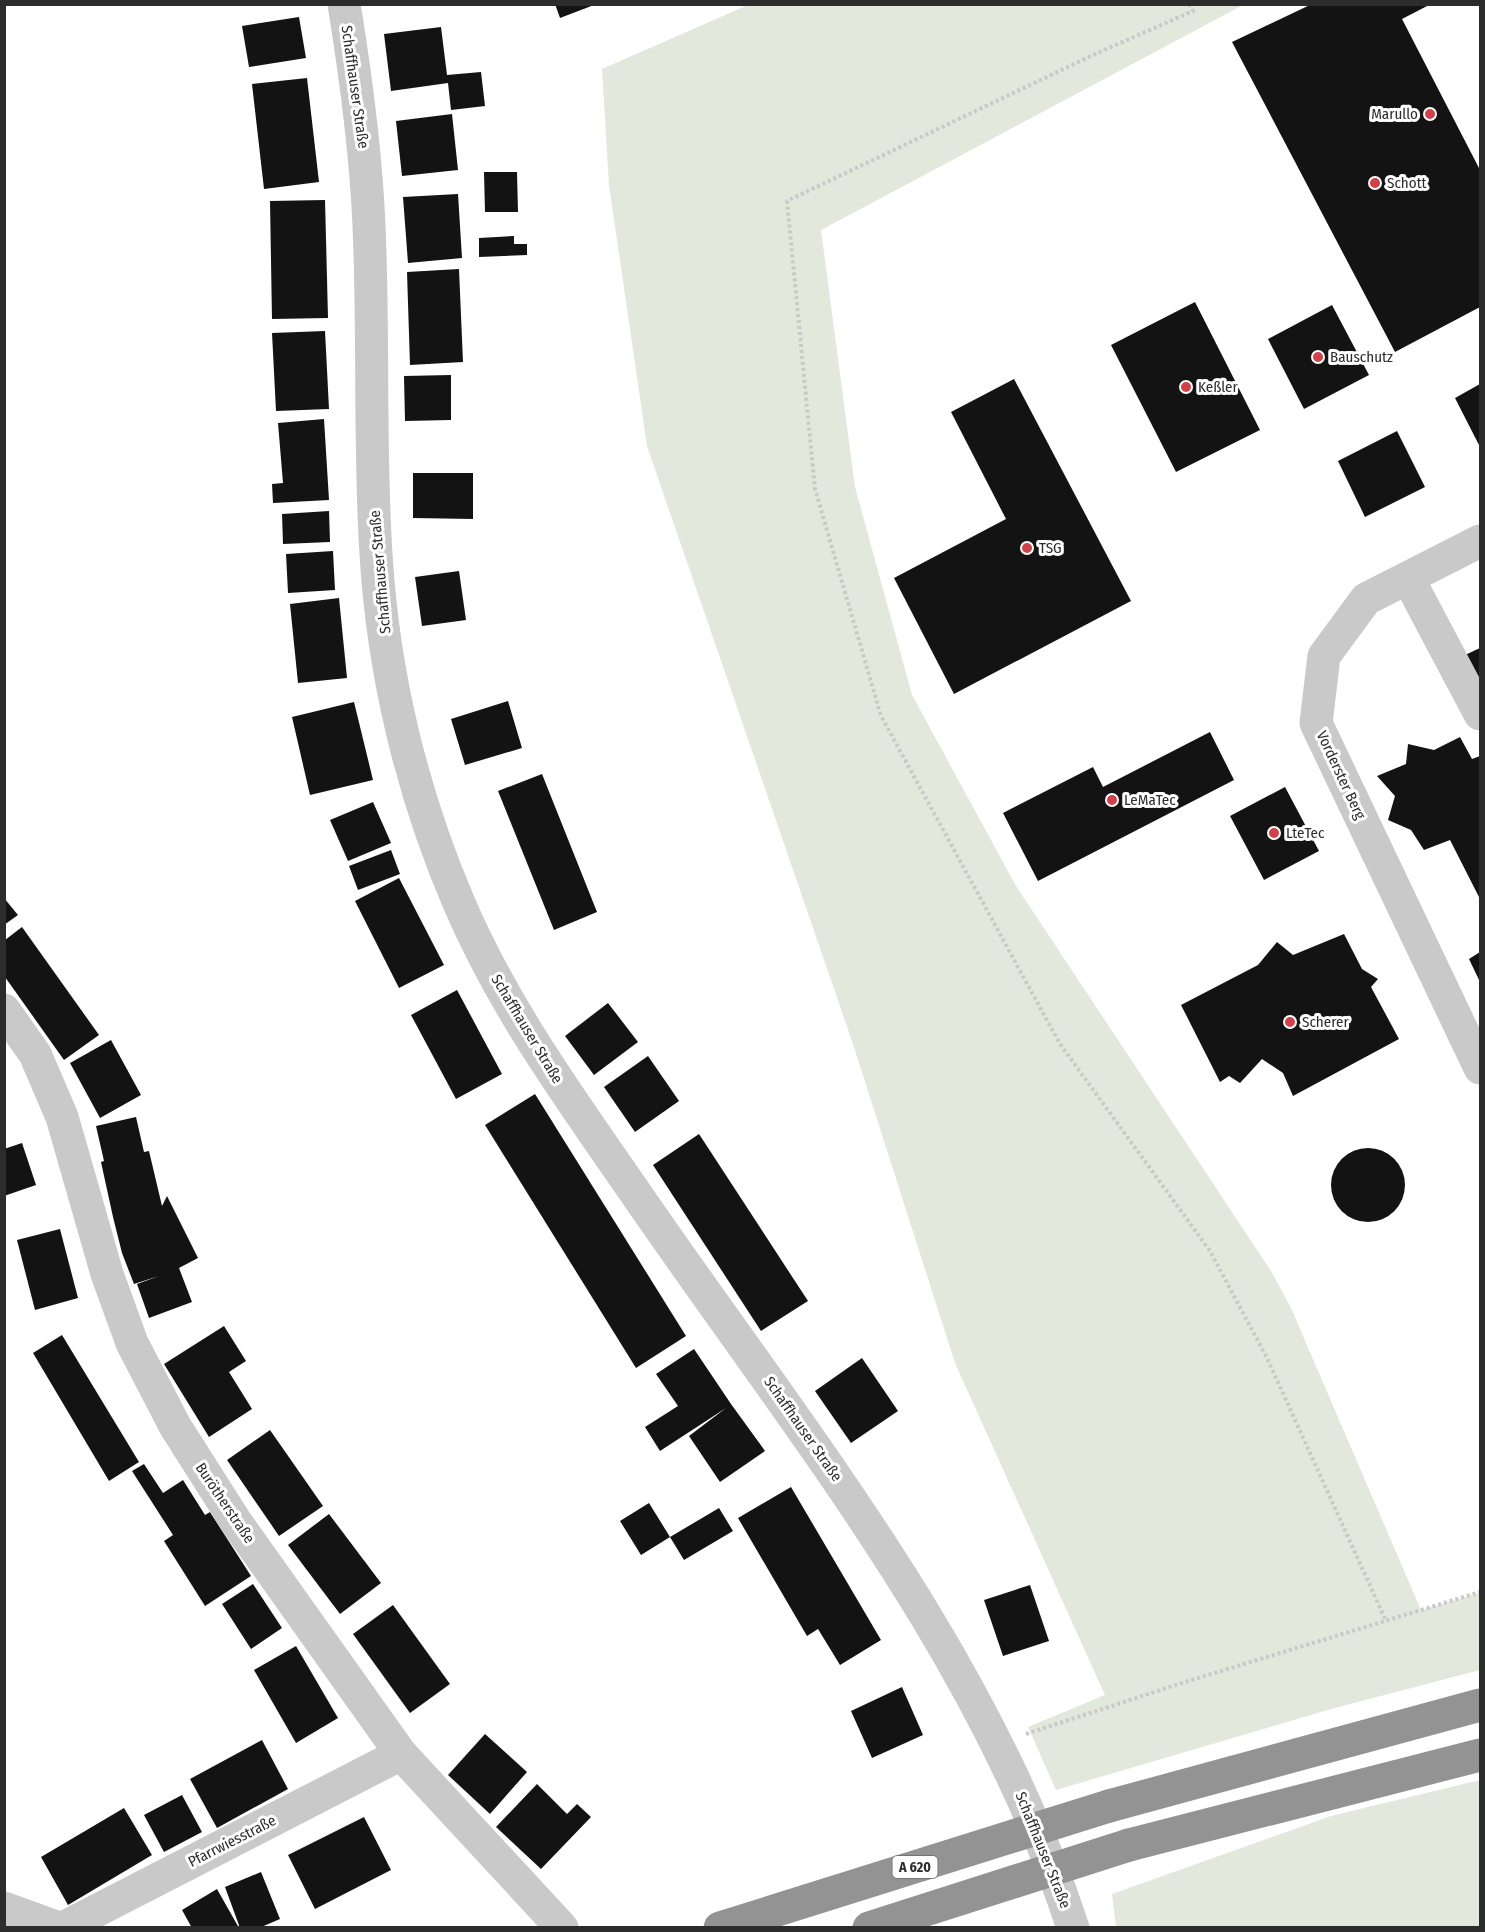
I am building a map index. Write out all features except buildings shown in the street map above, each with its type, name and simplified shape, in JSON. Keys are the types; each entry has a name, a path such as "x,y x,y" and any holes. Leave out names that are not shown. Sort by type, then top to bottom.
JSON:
{"highway":[{"name":"A 620","path":"720,1928 1109,1806 1480,1705"},
{"path":"869,1928 1129,1845 1480,1755"}],"street":[{"name":"Schaffhauser Straße","path":"344,4 363,133 369,223 376,557 384,631 399,716 416,786 436,848 461,909 500,989 541,1057 842,1485 918,1600 997,1743 1059,1885 1073,1928"},
{"name":"Vorderster Berg","path":"1480,541 1366,599 1324,656 1316,723 1480,1068"},
{"path":"1408,578 1480,714"},
{"name":"Burötherstraße","path":"4,1010 35,1054 62,1117 107,1274 132,1343 174,1426 236,1522 401,1754 562,1928"},
{"name":"Pfarrwiesstraße","path":"4,1908 61,1928 401,1754"}],"path":[{"path":"1189,4 1193,11 1093,55 787,201 815,489 881,716 1060,1044 1210,1251 1267,1358 1386,1621"},
{"path":"997,1743 1185,1682 1480,1592"}],"shaded area":[{"path":"748,5 1243,5 821,230 855,487 912,695 1016,886 1271,1271 1290,1306 1421,1610 1480,1593 1480,1670 1331,1709 1056,1790 1028,1727 1105,1695 955,1363 852,1041 647,446 609,185 602,69"},
{"path":"1480,1780 1480,1927 1116,1927 1112,1894 1331,1816"}],"place":[{"name":"Marullo","path":"1430,114"},
{"name":"Schott","path":"1375,183"},
{"name":"Bauschutz","path":"1318,357"},
{"name":"Keßler","path":"1186,387"},
{"name":"TSG","path":"1027,548"},
{"name":"LeMaTec","path":"1112,800"},
{"name":"LteTec","path":"1274,833"},
{"name":"Scherer","path":"1290,1022"}]}
